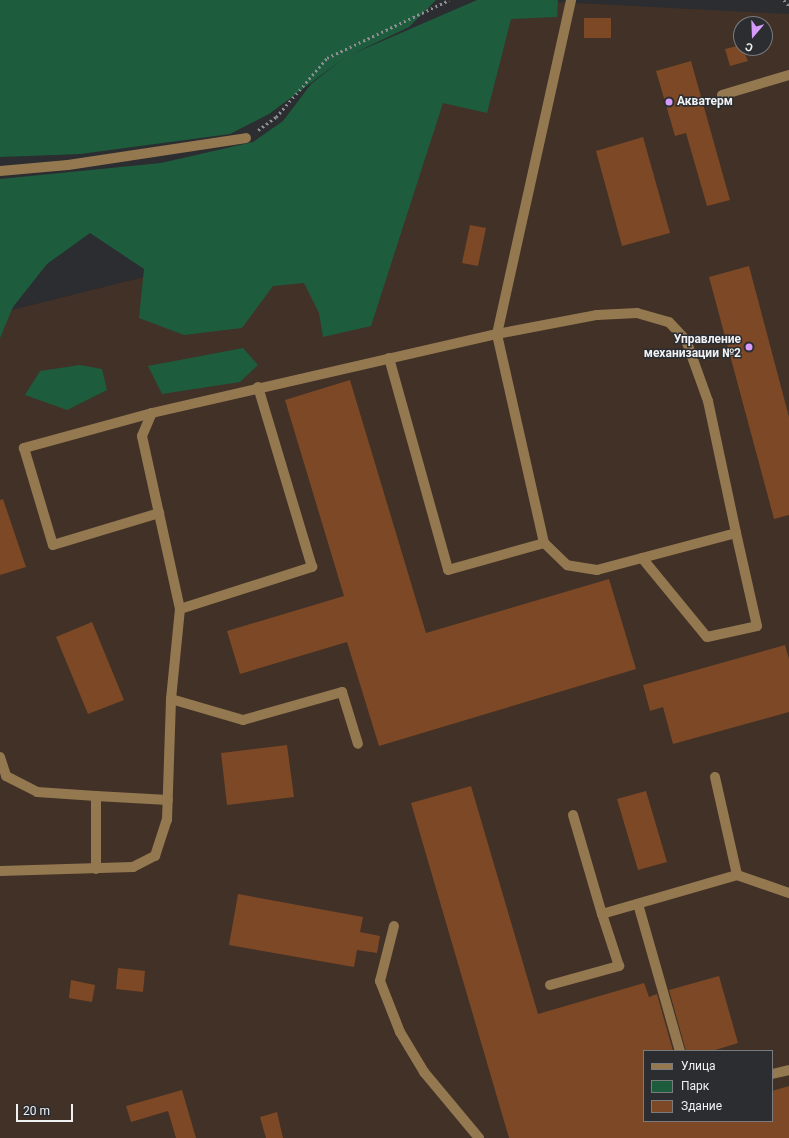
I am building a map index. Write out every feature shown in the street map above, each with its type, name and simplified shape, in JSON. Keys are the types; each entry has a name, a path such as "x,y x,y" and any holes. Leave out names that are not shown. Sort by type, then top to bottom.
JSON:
{"lane":[{"path":"571,0 496,334 544,543 567,565 598,570 736,534"},
{"path":"722,94 789,74"},
{"path":"0,171 68,165 246,138"},
{"path":"158,513 53,545 24,448 152,412 496,334 597,315 637,313 669,322 686,340 708,401 757,626 707,637 642,558"},
{"path":"389,358 448,570 544,543"},
{"path":"180,608 312,567 258,387"},
{"path":"0,871 133,867 155,856 167,820 171,698 180,608 142,436 152,412"},
{"path":"171,698 243,720 342,692 358,744"},
{"path":"0,756 6,776 37,792 168,800"},
{"path":"715,777 737,875"},
{"path":"96,796 96,869"},
{"path":"550,985 619,966 573,816"},
{"path":"602,914 737,875 789,894"},
{"path":"638,904 680,1050"},
{"path":"394,926 380,981 400,1032 424,1072 479,1138"},
{"path":"773,1074 789,1070"}],"path":[{"path":"246,138 276,117 327,58 449,0"},
{"path":"784,0 789,6"}],"shaded area":[{"path":"517,0 789,14 789,1138 0,1138 0,313 321,233"}],"green space":[{"path":"0,0 436,0 409,27 350,55 477,0 558,0 557,17 511,19 487,113 443,103 371,326 323,337 319,313 304,283 273,286 242,328 184,335 139,318 144,269 90,233 47,264 13,307 0,338 0,179 161,163 253,142 283,121 311,84 347,56 269,114 230,134 80,154 0,157"},
{"path":"243,348 258,365 240,382 162,394 148,366"},
{"path":"80,365 102,369 107,390 67,410 25,395 40,371"}],"building":[{"path":"584,18 611,18 611,38 584,38"},
{"path":"733,47 733,56 746,56 748,61 730,66 725,49"},
{"path":"691,61 730,200 707,206 686,133 675,136 656,71"},
{"path":"643,137 670,233 622,246 596,151"},
{"path":"470,225 486,228 478,266 462,263"},
{"name":"Управление механизации №2","path":"749,266 789,417 789,515 774,519 709,277"},
{"path":"350,380 426,633 609,579 636,669 379,746 347,642 240,674 227,631 344,596 285,400"},
{"path":"3,499 26,567 0,575 0,500"},
{"path":"92,622 124,700 88,714 56,637"},
{"path":"785,645 789,659 789,712 673,744 663,707 650,711 643,685"},
{"path":"287,745 294,797 227,805 221,753"},
{"path":"471,786 538,1014 644,983 649,997 657,994 673,1050 643,1050 643,1122 773,1122 773,1091 789,1086 789,1138 509,1138 411,803"},
{"path":"646,791 667,862 638,870 617,799"},
{"path":"238,894 363,917 360,932 380,936 377,953 357,950 354,967 229,945"},
{"path":"118,968 145,971 143,992 116,989"},
{"path":"719,976 738,1043 715,1050 686,1050 669,990"},
{"path":"71,980 95,985 92,1002 69,998"},
{"path":"182,1090 196,1138 176,1138 168,1111 131,1122 126,1106"},
{"path":"277,1112 283,1138 266,1138 260,1117"}],"place":[{"name":"Акватерм","path":"669,102"},
{"name":"Управление механизации №2","path":"749,347"}]}
